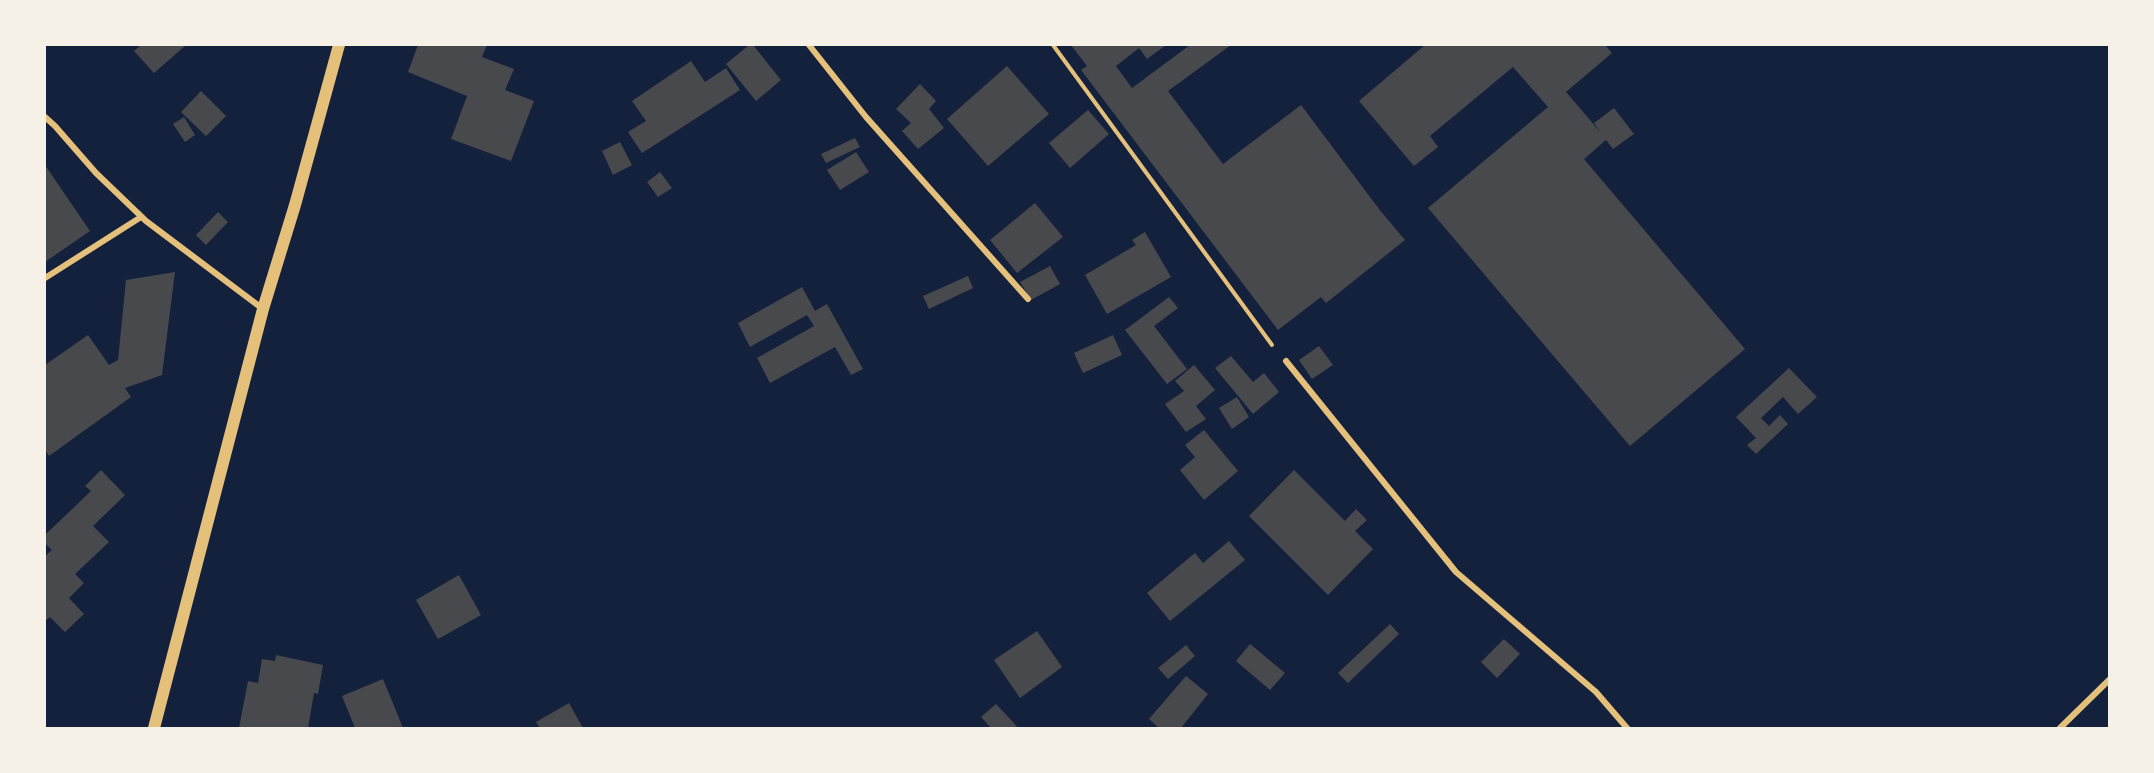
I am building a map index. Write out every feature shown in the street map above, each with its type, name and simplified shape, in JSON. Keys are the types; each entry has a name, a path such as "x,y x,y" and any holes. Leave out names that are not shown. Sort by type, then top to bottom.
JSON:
{"main road":[{"path":"154,728 263,309 295,205 339,45"}],"street":[{"path":"809,45 866,117 1028,299"},
{"path":"45,117 96,173 141,216 263,309"},
{"path":"45,278 141,216"},
{"path":"1286,361 1456,572 1596,692 1627,728"},
{"path":"2060,728 2109,680"}],"path":[{"path":"1053,45 1286,361"}],"building":[{"path":"141,45 186,45 154,73 134,51"},
{"path":"418,45 487,45 482,57 514,69 505,90 534,101 511,161 451,139 467,96 408,72"},
{"path":"749,45 753,45 781,80 756,101 726,64"},
{"path":"1071,45 1166,45 1147,59 1139,48 1116,66 1132,88 1190,45 1231,45 1168,91 1223,164 1301,105 1405,240 1326,303 1321,297 1278,330 1081,70 1087,66"},
{"path":"1425,45 1605,45 1612,53 1566,92 1601,133 1594,123 1614,108 1634,134 1613,149 1606,140 1584,159 1745,349 1630,446 1428,208 1548,107 1513,67 1430,136 1438,147 1414,166 1359,101"},
{"path":"691,61 705,82 726,68 740,90 642,153 628,132 646,121 632,101"},
{"path":"1007,66 1049,114 988,166 947,119"},
{"path":"920,84 936,101 929,109 944,128 918,149 902,131 911,123 896,109"},
{"path":"201,91 226,116 206,136 181,112"},
{"path":"1088,110 1109,134 1070,168 1049,143"},
{"path":"184,117 195,135 185,142 173,124"},
{"path":"855,138 860,147 826,163 821,154"},
{"path":"620,142 632,165 613,175 602,151"},
{"path":"856,152 869,172 840,190 827,170"},
{"path":"45,165 90,231 45,262"},
{"path":"660,172 672,188 658,197 647,182"},
{"path":"1035,203 1063,237 1017,273 990,240"},
{"path":"218,212 228,222 206,245 196,235"},
{"path":"1145,232 1171,277 1107,314 1085,275 1136,245 1132,240"},
{"path":"1050,266 1060,284 1031,300 1020,282"},
{"path":"175,272 162,375 125,388 131,397 49,456 45,450 45,365 88,335 109,365 118,360 126,280"},
{"path":"968,276 973,288 929,309 923,296"},
{"path":"802,287 815,311 827,304 863,369 851,375 835,347 770,383 757,358 814,326 807,315 750,347 738,323"},
{"path":"1169,297 1178,308 1154,326 1187,369 1167,384 1125,330"},
{"path":"1113,335 1122,355 1083,373 1074,353"},
{"path":"1319,346 1333,365 1312,379 1299,360"},
{"path":"1231,356 1253,382 1264,373 1279,392 1253,414 1215,368"},
{"path":"1194,365 1215,390 1196,406 1206,419 1186,432 1165,404 1184,391 1175,381"},
{"path":"1789,368 1817,397 1798,414 1783,397 1761,418 1769,426 1780,415 1788,424 1756,454 1747,445 1756,438 1736,417"},
{"path":"1237,397 1249,417 1232,429 1219,408"},
{"path":"1204,430 1238,471 1204,500 1180,470 1195,457 1185,445"},
{"path":"101,470 125,495 93,526 109,542 75,574 84,583 69,598 84,614 65,632 50,617 45,621 45,556 52,550 45,543 45,535 91,491 85,486"},
{"path":"1294,470 1345,521 1356,509 1367,520 1355,531 1373,549 1328,595 1249,516"},
{"path":"1229,541 1245,560 1170,621 1147,593 1195,553 1203,563"},
{"path":"459,575 481,615 438,639 416,600"},
{"path":"1390,624 1399,634 1348,683 1338,673"},
{"path":"1037,631 1062,667 1020,698 994,660"},
{"path":"1504,639 1520,654 1497,678 1481,662"},
{"path":"1250,644 1285,673 1270,690 1236,661"},
{"path":"1186,645 1195,656 1168,679 1158,668"},
{"path":"276,655 323,665 318,694 314,693 308,728 239,728 248,681 258,683 262,659 275,661"},
{"path":"1186,676 1208,694 1181,728 1159,728 1149,719"},
{"path":"383,679 403,728 355,728 342,696"},
{"path":"569,703 583,728 540,728 536,722"},
{"path":"996,704 1018,728 991,728 981,717"}]}
